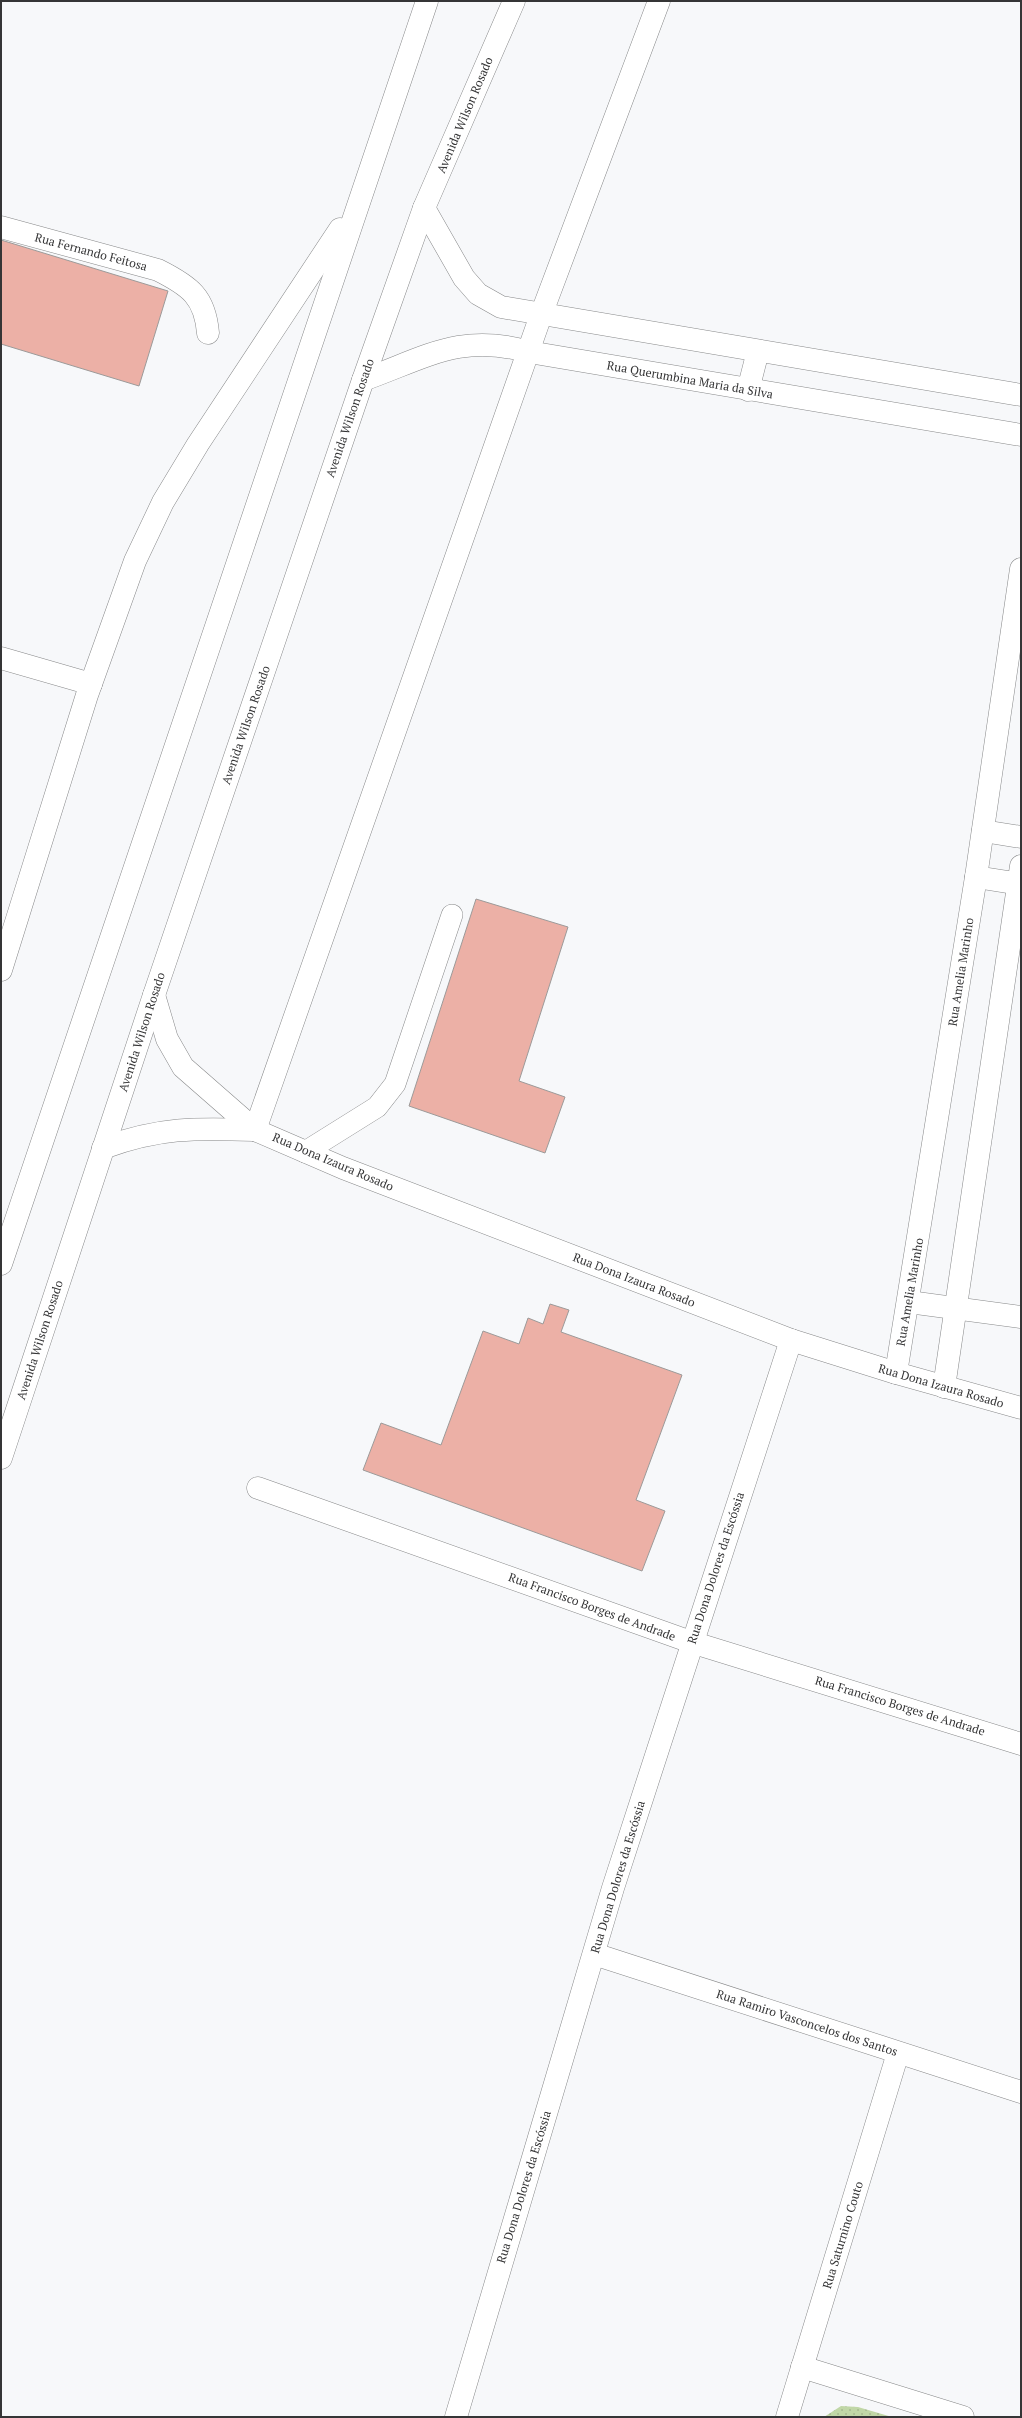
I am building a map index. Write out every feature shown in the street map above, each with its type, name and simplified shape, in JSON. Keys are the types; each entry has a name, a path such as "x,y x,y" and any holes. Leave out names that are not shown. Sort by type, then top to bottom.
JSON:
{"main road":[{"path":"1,1264 427,1"},
{"name":"Avenida Wilson Rosado","path":"1,1458 154,995 363,380 424,208 514,1"},
{"path":"256,1130 529,352 541,314 658,1"},
{"path":"1,970 91,684 135,561 163,502 198,444 316,269 361,196"},
{"path":"424,208 464,278 478,294 501,307 1021,395"},
{"name":"Rua Fernando Feitosa","path":"1,227 158,270 179,280 197,297 206,313 208,334"},
{"name":"Rua Querumbina Maria da Silva","path":"363,380 446,348 479,344 512,347 529,352 748,390 1021,435"},
{"path":"748,390 758,351"},
{"name":"Rua Amelia Marinho","path":"896,1373 976,877 1021,569"},
{"path":"1,658 91,684"},
{"path":"983,831 1021,837"},
{"path":"944,1387 1020,878 976,877"},
{"name":"Rua Dona Izaura Rosado","path":"154,995 167,1039 183,1067 256,1130 343,1168 791,1340 896,1373 1021,1408"},
{"name":"Rua Dona Izaura Rosado","path":"103,1148 153,1132 190,1128 256,1130"},
{"path":"908,1302 1021,1317"},
{"name":"Rua Dona Dolores da Escóssia","path":"456,2417 594,1954 691,1642 791,1340"},
{"name":"Rua Francisco Borges de Andrade","path":"258,1488 691,1642 1021,1744"},
{"name":"Rua Ramiro Vasconcelos dos Santos","path":"594,1954 1021,2092"},
{"name":"Rua Saturnino Couto","path":"787,2417 898,2053"},
{"path":"802,2367 964,2417"}],"lane":[{"path":"305,1152 377,1107 396,1084 452,915"}],"green space":[{"path":"841,2406 858,2407 892,2417 824,2417"}],"building":[{"path":"1,240 168,291 139,386 1,344"},
{"path":"476,899 568,927 519,1081 565,1097 545,1153 409,1106"},
{"path":"550,1304 569,1310 561,1332 682,1375 636,1500 665,1511 642,1571 363,1470 381,1423 441,1445 483,1331 519,1344 528,1318 543,1324"}]}
